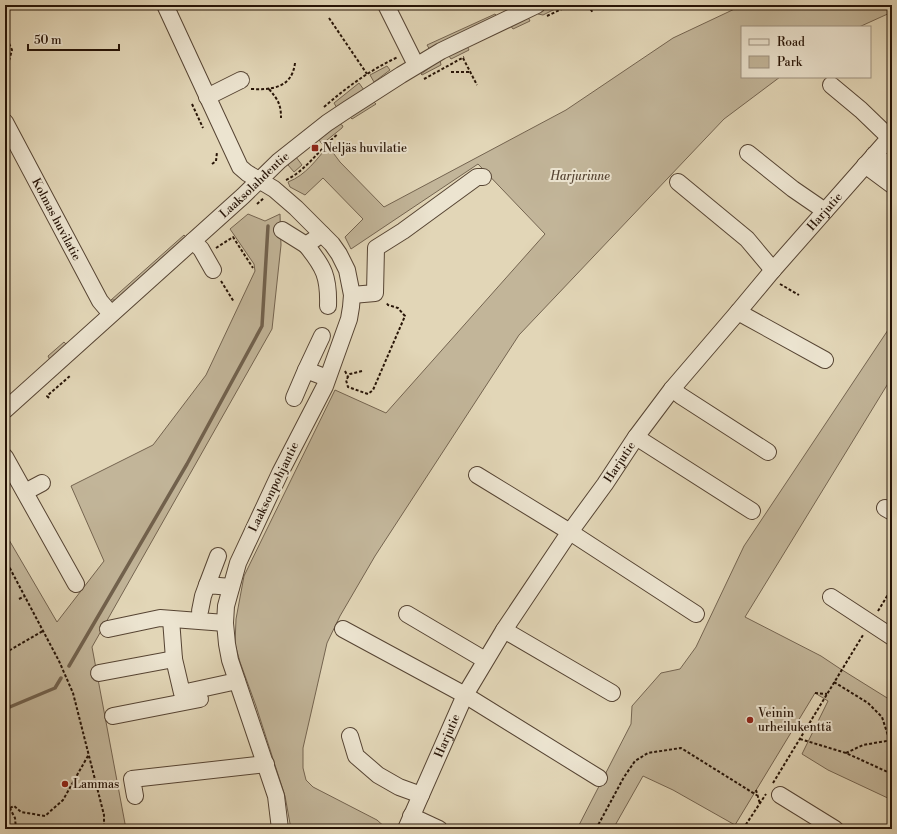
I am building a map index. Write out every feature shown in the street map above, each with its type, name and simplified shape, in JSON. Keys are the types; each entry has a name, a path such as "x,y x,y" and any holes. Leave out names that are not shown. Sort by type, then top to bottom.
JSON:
{"street":[{"path":"165,5 240,167 247,173 260,180"},
{"path":"386,5 416,65"},
{"name":"Laaksolahdentie","path":"5,410 193,241 279,161 326,123 416,65 452,46 539,12"},
{"path":"207,97 238,82"},
{"path":"830,85 891,136"},
{"name":"Kolmas huvilatie","path":"5,122 100,301 111,314"},
{"name":"Harjutie","path":"408,823 465,695 485,660 570,532 605,484 636,437 672,389 770,273 891,136"},
{"path":"748,153 793,189 825,211"},
{"path":"869,160 892,167"},
{"path":"869,160 892,185"},
{"path":"352,295 375,293 376,248 403,231 477,177 482,177"},
{"name":"Laaksonpohjantie","path":"260,180 274,189 332,244 347,270 352,295 349,319 327,378 238,563 226,606 225,623 230,660 276,796 280,829"},
{"path":"678,182 747,239 770,273"},
{"path":"282,230 306,245 321,267 326,278 328,288 328,306"},
{"path":"306,245 322,234"},
{"path":"193,241 201,249 213,270"},
{"path":"738,312 825,360"},
{"path":"294,398 322,336"},
{"path":"306,370 327,378"},
{"path":"672,389 768,452"},
{"path":"636,437 752,511"},
{"path":"5,457 76,584"},
{"path":"477,475 570,532 696,614"},
{"path":"25,492 42,483"},
{"path":"200,611 203,596 218,556"},
{"path":"207,585 231,587"},
{"path":"830,597 892,637"},
{"path":"407,614 485,660"},
{"path":"108,629 160,618 225,623"},
{"path":"171,619 174,659 182,693 239,686"},
{"path":"343,629 465,695 599,778"},
{"path":"504,630 612,693"},
{"path":"99,673 174,659"},
{"path":"113,716 239,686"},
{"path":"350,736 356,756 378,775 400,787 421,795"},
{"path":"134,796 132,780 266,764"},
{"path":"772,792 835,829"},
{"path":"408,823 439,829"}],"path":[{"path":"539,12 570,5"},
{"path":"588,5 593,13"},
{"path":"329,18 368,74"},
{"path":"5,75 12,50 8,41"},
{"path":"422,80 468,54"},
{"path":"463,58 477,84"},
{"path":"238,82 246,89 269,89 278,87 288,80 294,72 295,63"},
{"path":"451,72 470,72"},
{"path":"269,89 277,98 281,107 281,118"},
{"path":"192,104 203,128"},
{"path":"274,189 305,168 324,146 341,132"},
{"path":"212,164 216,161 217,150"},
{"path":"205,255 233,237 253,268"},
{"path":"213,270 234,302"},
{"path":"770,273 799,295"},
{"path":"362,372 350,374 346,380 348,387 368,394 373,390 405,316 398,308 388,305"},
{"path":"49,398 47,396 71,375"},
{"path":"5,559 59,662 74,694 104,815 104,829"},
{"path":"743,829 760,804 772,792 799,739 892,588"},
{"path":"19,599 25,596"},
{"path":"5,653 43,632"},
{"path":"834,682 868,703 882,717 891,740 892,748"},
{"path":"815,693 827,694"},
{"path":"799,739 846,753 892,774"},
{"path":"846,753 863,745 891,740"},
{"path":"596,829 624,777 635,761 648,753 681,748 758,796"},
{"path":"10,808 14,806 22,812 45,816 63,800 89,754"},
{"path":"756,790 760,804"},
{"path":"5,799 15,818 16,829"}],"green space":[{"path":"553,5 558,5 559,7 543,15 538,14 538,11"},
{"name":"Harjurinne","path":"743,5 892,5 892,12 861,26 741,26 741,78 779,78 724,119 519,335 375,556 340,616 327,643 303,748 303,768 306,780 313,787 377,820 387,829 291,829 285,796 235,644 236,619 244,576 335,390 386,413 545,234 478,164 351,249 345,237 363,219 323,178 305,195 290,187 288,182 300,175 315,162 328,146 340,162 384,207 566,110 673,38"},
{"path":"495,14 497,16 430,50 427,45"},
{"path":"528,17 530,21 513,29 510,25"},
{"path":"467,46 469,50 451,59 449,56"},
{"path":"440,60 441,65 422,75 421,74"},
{"path":"387,66 390,70 374,82 370,75"},
{"path":"359,83 364,90 337,108 334,103"},
{"path":"373,101 376,104 352,119 350,117"},
{"path":"339,123 343,126 342,128 322,144 319,140"},
{"path":"296,157 302,165 294,172 288,165"},
{"path":"248,214 265,221 280,214 281,245 272,329 92,647 126,829 5,829 5,533 57,622 104,561 71,486 153,445 206,375 255,271 254,264 230,229"},
{"path":"184,235 187,238 117,300 111,300"},
{"path":"892,324 892,377 745,617 821,656 892,701 892,800 828,770 802,754 828,701 815,693 735,825 673,790 643,776 613,829 577,829 631,724 632,706 661,673 680,669 696,647 744,546"},
{"path":"64,342 67,345 50,360 48,356"}],"waterway":[{"path":"69,666 187,464 262,326 268,226"},
{"path":"5,709 55,688 61,678"}],"place":[{"name":"Neljäs huvilatie","path":"315,148"},
{"name":"Veinin urheilukenttä","path":"750,720"},
{"name":"Lammas","path":"65,784"}]}
